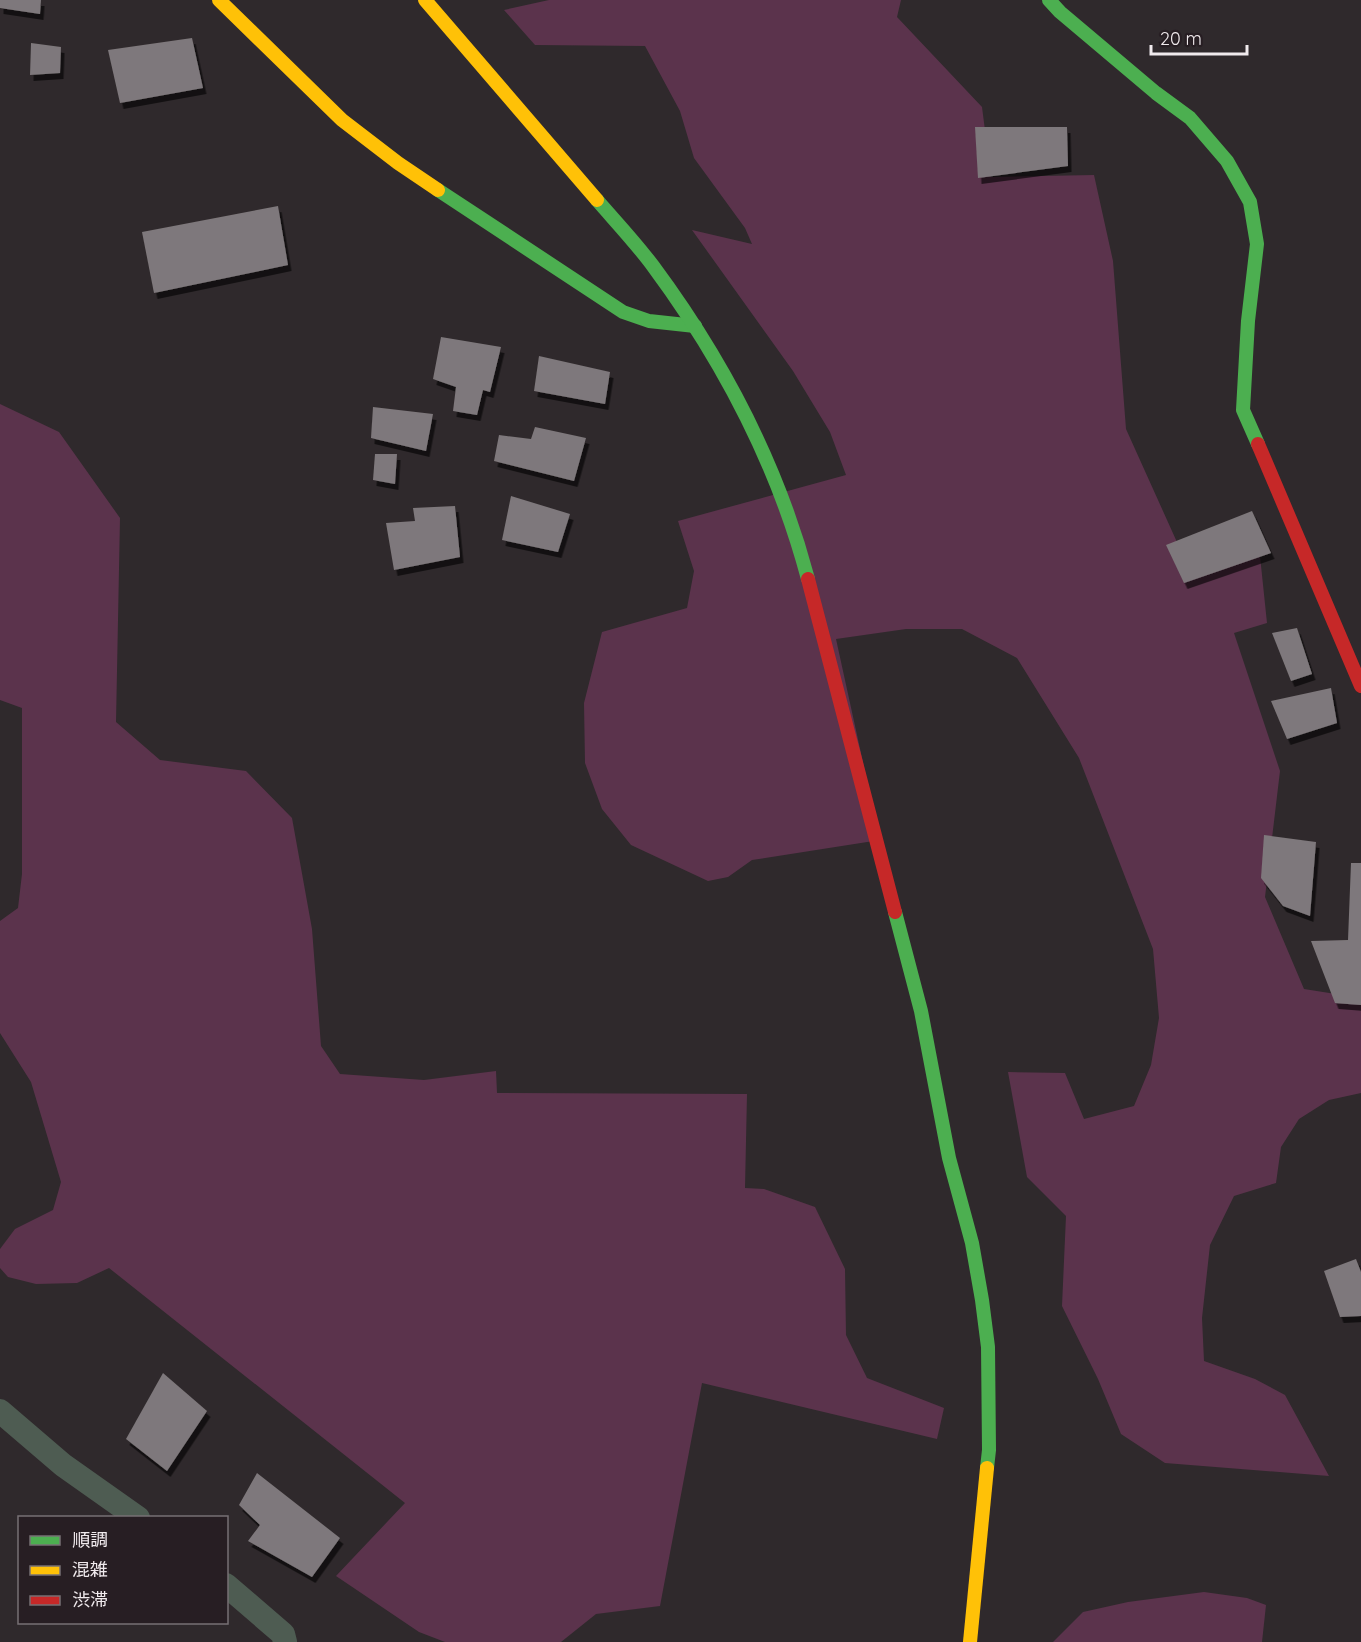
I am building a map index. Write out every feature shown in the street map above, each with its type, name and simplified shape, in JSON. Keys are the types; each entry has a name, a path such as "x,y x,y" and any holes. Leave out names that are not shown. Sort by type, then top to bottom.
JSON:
{"street":[{"path":"219,0 342,120 398,163 623,312 638,320 654,324 695,326"},
{"path":"425,0 652,264 695,326 734,394 785,503 799,546 921,1011 949,1158 972,1243 988,1347 990,1408 989,1450 970,1642"},
{"path":"1049,0 1060,12 1156,93 1190,117 1227,161 1250,202 1257,244 1248,321 1243,410 1361,686"},
{"path":"0,1411 63,1465 135,1516"},
{"path":"228,1587 283,1634 285,1642"}],"shaded area":[{"path":"549,0 901,0 897,17 982,107 991,177 1094,175 1113,261 1126,429 1190,571 1260,556 1267,623 1234,633 1280,771 1265,897 1304,989 1361,998 1361,1093 1329,1100 1299,1119 1281,1147 1276,1183 1234,1196 1210,1245 1202,1318 1204,1361 1255,1379 1285,1395 1329,1476 1165,1463 1121,1434 1098,1379 1062,1306 1066,1216 1027,1177 1008,1072 1065,1073 1084,1119 1134,1106 1151,1065 1159,1018 1153,949 1079,758 1017,658 962,629 906,629 836,639 880,840 752,860 728,877 708,881 631,845 602,809 585,763 584,703 602,632 687,608 694,571 678,521 846,475 830,432 793,371 692,230 752,244 745,228 694,158 680,111 645,46 535,45 504,10"},
{"path":"0,404 59,432 120,518 116,722 160,760 246,771 292,818 312,929 321,1046 340,1074 424,1080 496,1071 497,1093 747,1094 745,1188 764,1189 815,1207 845,1269 846,1335 867,1378 944,1408 937,1439 702,1383 660,1606 596,1614 561,1642 445,1642 419,1632 336,1576 405,1503 109,1268 77,1283 36,1284 8,1277 0,1268 0,1249 15,1229 53,1210 61,1182 31,1082 0,1033 0,921 18,908 22,874 22,708 0,700"},
{"path":"1204,1592 1247,1598 1266,1605 1262,1642 1053,1642 1083,1612 1128,1602"}],"building":[{"path":"0,0 41,0 40,14 0,8"},
{"path":"192,38 203,88 120,103 108,50"},
{"path":"31,43 61,47 60,73 30,75"},
{"path":"975,127 1067,127 1068,166 978,178"},
{"path":"278,206 288,265 154,293 142,232"},
{"path":"441,337 501,347 490,392 483,390 477,415 453,411 456,387 433,379"},
{"path":"539,356 610,372 605,404 534,391"},
{"path":"373,407 433,414 426,451 371,438"},
{"path":"535,427 586,438 574,481 494,461 499,435 531,439"},
{"path":"375,454 397,454 395,484 373,480"},
{"path":"511,496 570,514 558,552 502,540"},
{"path":"455,506 460,557 394,570 386,523 415,521 413,508"},
{"path":"1252,511 1271,553 1184,583 1166,545"},
{"path":"1297,628 1312,674 1291,681 1272,633"},
{"path":"1331,688 1337,723 1287,739 1271,701"},
{"path":"1264,835 1316,842 1310,916 1283,906 1261,878"},
{"path":"1351,863 1361,863 1361,1005 1335,1003 1311,941 1348,940"},
{"path":"1356,1259 1361,1272 1361,1316 1340,1317 1324,1271"},
{"path":"163,1373 207,1411 167,1471 126,1439"},
{"path":"257,1473 340,1538 312,1577 248,1541 260,1525 239,1505"}],"traffic: fast":[{"path":"1049,0 1060,12 1156,93 1190,118 1227,161 1250,202 1257,244 1248,321 1243,410 1258,444"},
{"path":"438,190 623,312 649,321 695,326"},
{"path":"597,200 653,266 702,338 724,376 745,415 781,496 808,579"},
{"path":"895,912 921,1011 949,1158 972,1243 982,1300 988,1347 989,1450 987,1468"}],"traffic: slow":[{"path":"219,0 342,120 438,190"},
{"path":"425,0 597,200"},
{"path":"970,1642 987,1468"}],"traffic: jam":[{"path":"1258,444 1361,686"},
{"path":"808,579 895,912"}]}
